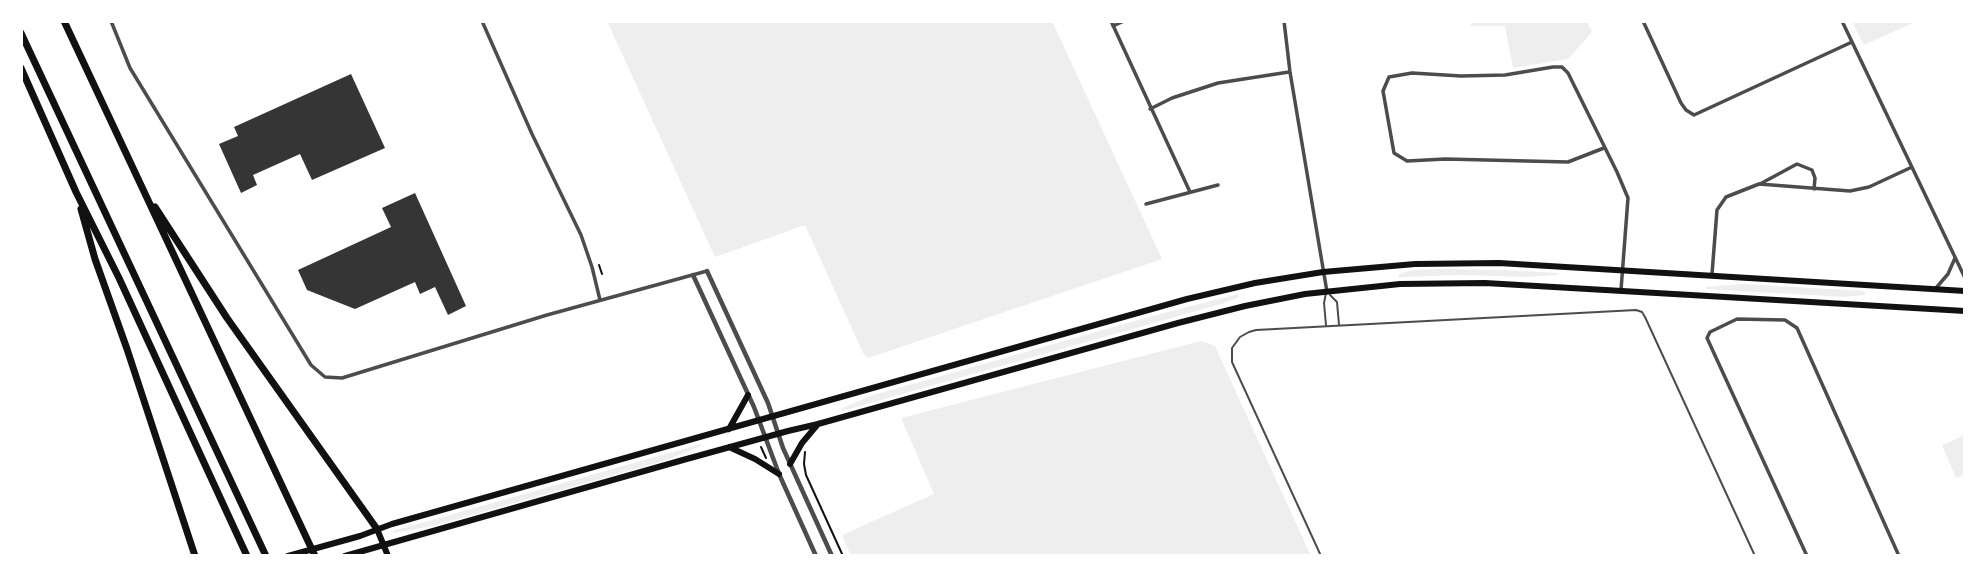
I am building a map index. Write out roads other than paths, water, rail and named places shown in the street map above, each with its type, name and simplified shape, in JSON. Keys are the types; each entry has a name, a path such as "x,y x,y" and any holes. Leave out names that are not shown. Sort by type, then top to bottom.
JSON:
{"highway":[{"path":"64,21 315,556"},
{"path":"21,33 266,556"},
{"path":"21,68 76,192 119,278 247,556"},
{"path":"140,183 227,318 377,529"},
{"path":"76,192 95,259 195,556"}],"main road":[{"path":"288,556 1187,299 1323,272 1375,266 1509,264 1965,291"},
{"path":"345,556 1203,316 1327,292 1386,285 1454,282 1965,311"},
{"path":"729,429 748,395"},
{"path":"790,464 802,443 818,424"},
{"path":"729,447 779,474"},
{"path":"377,529 388,556"}],"street":[{"path":"111,21 130,68 311,365 325,377 342,378 600,300 707,271 832,556"},
{"path":"482,21 532,134 578,228 600,300"},
{"path":"1124,21 1112,23 1190,192"},
{"path":"1284,21 1327,292"},
{"path":"1643,21 1681,103 1694,115 1852,43"},
{"path":"1842,21 1965,278"},
{"path":"1604,148 1568,162 1445,159 1407,161 1394,153 1384,91 1389,77 1412,73 1505,75 1562,67 1568,73 1604,148 1628,198 1621,290"},
{"path":"1150,109 1172,97 1218,83 1290,72"},
{"path":"1712,276 1717,210 1726,197 1759,184 1797,164 1812,170 1815,178 1814,189"},
{"path":"1759,184 1850,191 1869,187 1912,167"},
{"path":"1146,204 1218,185"},
{"path":"1934,289 1946,276 1955,258"},
{"path":"693,275 760,421 779,474 816,556"},
{"path":"1807,556 1709,342 1708,334 1742,318 1785,320 1795,326 1899,556"}],"lane":[{"path":"1327,292 1336,302 1339,326"},
{"path":"1327,292 1324,303 1327,327"},
{"path":"1321,556 1233,365 1231,355 1235,342 1240,337 1249,332 1339,326 1640,311 1646,317 1755,556"}]}
